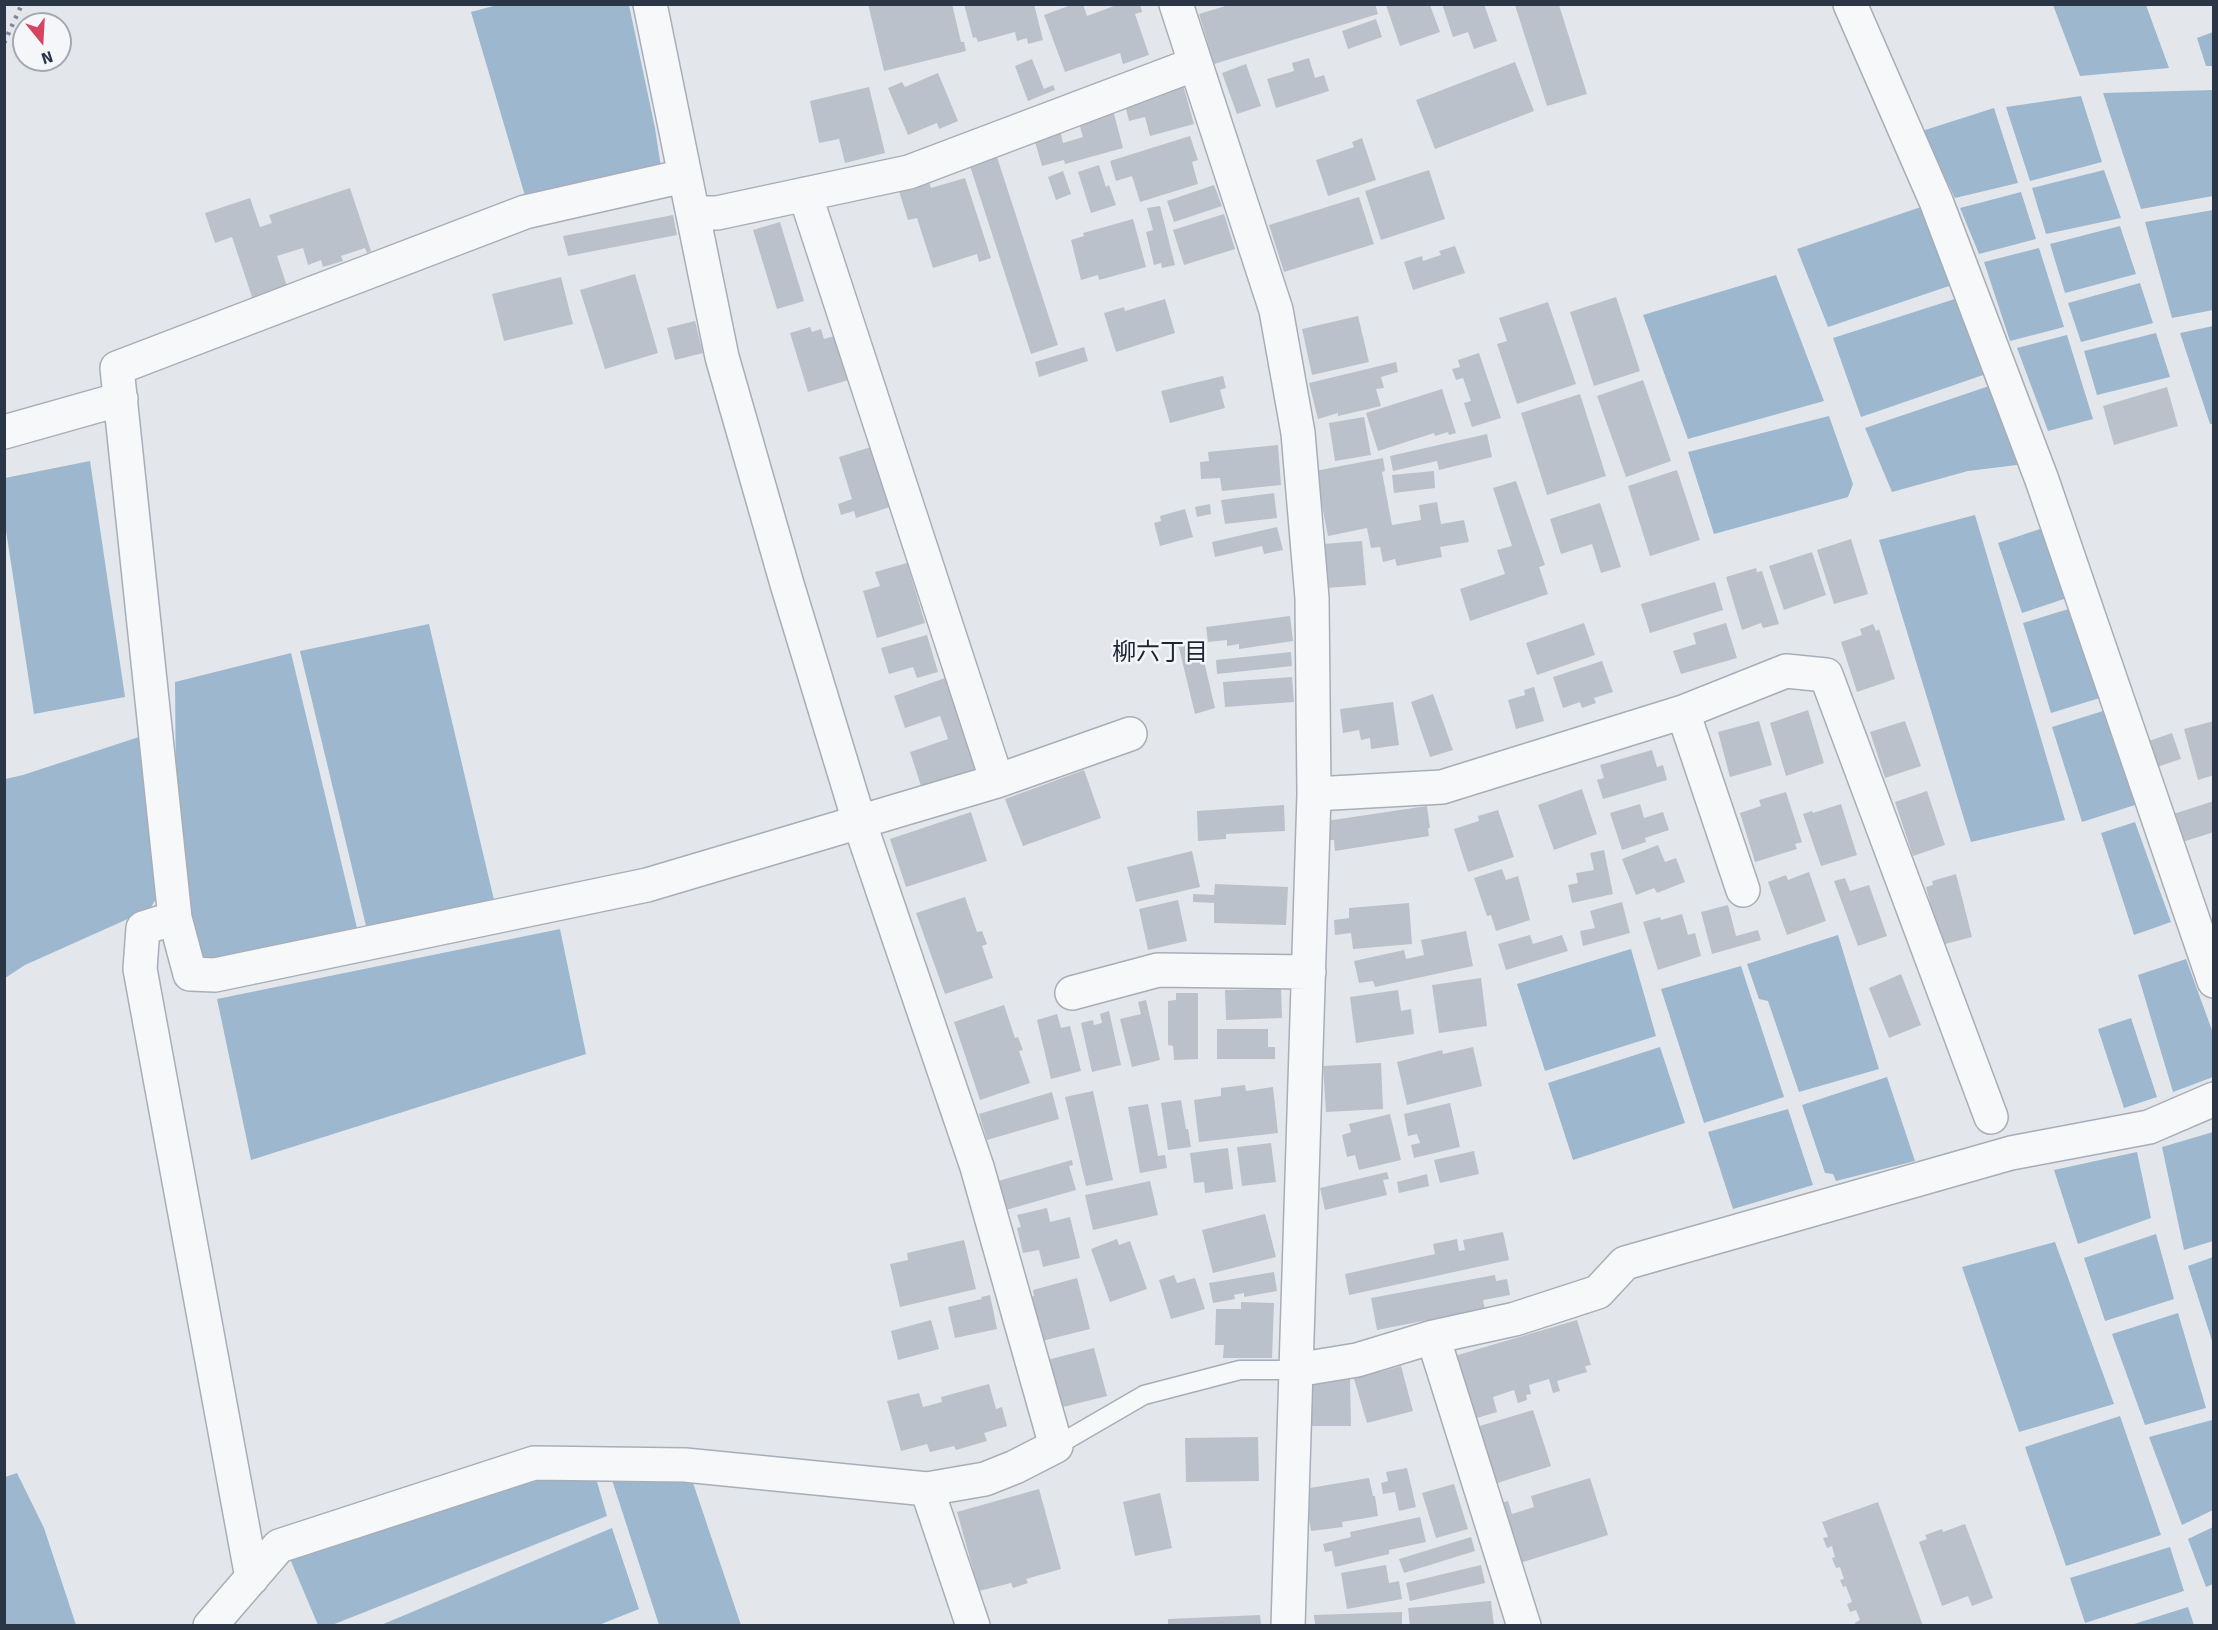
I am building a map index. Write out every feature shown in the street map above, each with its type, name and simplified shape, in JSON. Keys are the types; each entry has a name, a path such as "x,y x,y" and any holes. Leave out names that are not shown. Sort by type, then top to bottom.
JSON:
{"street":[{"path":"210,1626 279,1546 534,1463 685,1465 927,1489 985,1479 1016,1467 1056,1446 977,1167 859,820 787,584 722,357 650,4"},
{"path":"1850,4 1936,201 2042,480 2214,981"},
{"path":"1178,5 1195,64 1276,310 1298,433 1312,598 1314,794 1288,1626"},
{"path":"693,213 717,213 909,172 1195,64"},
{"path":"684,176 525,212 117,368 175,918 190,974 215,975 647,885 859,820 997,781 1130,734"},
{"path":"805,194 997,781"},
{"path":"4,432 121,399"},
{"path":"1314,794 1442,787 1683,712 1786,671 1826,675 1991,1117"},
{"path":"1683,712 1743,890"},
{"path":"175,918 143,928 140,969 252,1578"},
{"path":"1072,993 1158,970 1309,972"},
{"path":"1296,1370 1357,1360 1432,1337 1515,1320 1598,1292 1625,1263 2011,1153 2149,1127 2214,1099"},
{"path":"1432,1337 1524,1626"},
{"path":"927,1489 973,1626"}],"lane":[{"path":"1056,1446 1144,1395 1240,1370 1296,1370"}],"water":[{"path":"501,4 629,5 661,167 525,196 471,12"},
{"path":"2053,5 2146,5 2169,68 2080,76"},
{"path":"2213,32 2213,66 2206,66 2197,38"},
{"path":"2213,90 2213,196 2141,209 2103,93"},
{"path":"2081,96 2102,162 2030,181 2006,107"},
{"path":"1994,108 2018,183 1955,198 1922,131"},
{"path":"2104,170 2121,218 2046,234 2032,188"},
{"path":"2021,192 2036,239 1979,254 1960,208"},
{"path":"1921,207 1958,283 1828,327 1797,249"},
{"path":"2213,210 2213,310 2172,318 2145,222"},
{"path":"2120,226 2136,274 2065,293 2050,244"},
{"path":"2039,248 2064,327 2010,341 1984,262"},
{"path":"1776,275 1824,401 1688,439 1643,315"},
{"path":"2140,283 2153,323 2081,342 2068,303"},
{"path":"1961,297 1992,372 1861,417 1833,338"},
{"path":"2213,326 2214,424 2210,424 2180,333"},
{"path":"2156,333 2170,377 2097,395 2084,351"},
{"path":"2067,335 2093,419 2048,431 2017,348"},
{"path":"1995,384 2025,464 1968,471 1892,492 1865,428"},
{"path":"1829,416 1853,484 1848,497 1714,534 1688,452"},
{"path":"90,461 125,697 34,714 5,524 5,478"},
{"path":"1975,515 2065,820 1971,842 1879,540"},
{"path":"2049,526 2073,596 2022,613 1998,543"},
{"path":"2075,607 2103,697 2051,713 2023,623"},
{"path":"429,624 494,900 366,926 300,651"},
{"path":"291,653 357,928 202,960 190,908 176,791 175,682"},
{"path":"2106,710 2135,805 2082,822 2052,727"},
{"path":"142,736 157,897 150,909 25,965 5,978 5,779"},
{"path":"2135,822 2171,922 2134,935 2101,833"},
{"path":"560,929 586,1054 251,1160 217,999"},
{"path":"1838,935 1879,1069 1799,1092 1768,1001 1759,999 1747,964"},
{"path":"1631,949 1656,1036 1545,1071 1517,984"},
{"path":"2186,959 2213,1033 2213,1077 2173,1092 2138,975"},
{"path":"1741,966 1784,1097 1704,1123 1661,989"},
{"path":"2131,1018 2157,1097 2124,1108 2098,1029"},
{"path":"1660,1047 1685,1123 1573,1160 1548,1083"},
{"path":"1887,1077 1915,1161 1836,1181 1833,1174 1825,1173 1802,1105"},
{"path":"1788,1109 1813,1185 1733,1209 1708,1132"},
{"path":"2213,1132 2213,1241 2184,1250 2162,1147"},
{"path":"2137,1152 2151,1218 2078,1244 2054,1170"},
{"path":"2156,1234 2174,1299 2105,1321 2084,1258"},
{"path":"2055,1242 2114,1404 2019,1432 1962,1267"},
{"path":"2214,1257 2213,1344 2188,1266"},
{"path":"2178,1313 2206,1408 2145,1425 2112,1334"},
{"path":"2120,1416 2161,1535 2066,1566 2025,1447"},
{"path":"2212,1420 2214,1426 2213,1510 2182,1525 2149,1437"},
{"path":"17,1473 44,1528 76,1625 5,1625 5,1477"},
{"path":"561,1475 595,1475 607,1516 332,1625 318,1625 290,1559 439,1505"},
{"path":"611,1477 691,1477 741,1625 659,1625"},
{"path":"2213,1527 2213,1584 2206,1587 2188,1539"},
{"path":"612,1528 639,1609 599,1625 381,1625"},
{"path":"2170,1547 2184,1591 2085,1623 2070,1578"},
{"path":"2188,1607 2194,1625 2131,1625"}],"building":[{"path":"868,4 952,4 961,42 964,42 966,51 884,71"},
{"path":"964,4 1034,4 1043,40 1028,44 1027,38 1017,41 1015,32 978,42 976,37 973,38"},
{"path":"1074,4 1083,4 1087,16 1114,6 1113,4 1140,4 1142,12 1135,14 1149,55 1123,64 1120,53 1065,72 1044,15"},
{"path":"1232,4 1375,4 1378,14 1214,64 1199,14"},
{"path":"1442,4 1484,4 1497,41 1474,49 1468,32 1453,37"},
{"path":"1386,5 1430,5 1440,32 1400,46"},
{"path":"1515,5 1559,5 1587,94 1547,106"},
{"path":"1376,19 1382,37 1348,49 1342,31"},
{"path":"1309,58 1315,78 1324,75 1329,91 1276,108 1267,79 1294,71 1292,63"},
{"path":"1032,59 1044,89 1053,85 1055,90 1028,101 1015,66"},
{"path":"1515,62 1534,111 1435,149 1416,100"},
{"path":"1246,64 1261,106 1237,114 1222,73"},
{"path":"938,73 958,121 939,129 937,123 908,135 888,88 902,82 905,87"},
{"path":"1183,85 1194,124 1150,136 1145,117 1129,121 1124,101"},
{"path":"869,87 885,153 845,163 839,139 819,143 810,101"},
{"path":"1113,110 1123,148 1065,164 1064,160 1042,166 1034,138 1060,130 1063,143 1083,137 1078,120"},
{"path":"1190,136 1198,160 1192,162 1198,184 1140,202 1132,176 1116,181 1110,161"},
{"path":"1362,138 1376,180 1328,196 1316,160 1354,147 1352,142"},
{"path":"997,157 1058,345 1031,354 970,166"},
{"path":"1099,165 1106,187 1109,185 1116,205 1091,213 1078,172"},
{"path":"1429,170 1445,219 1381,240 1365,191"},
{"path":"1063,171 1071,194 1056,200 1048,177"},
{"path":"965,178 991,258 979,262 977,254 933,268 917,218 908,220 899,191 929,182 931,188"},
{"path":"1214,185 1222,206 1174,222 1167,201"},
{"path":"350,188 371,251 367,253 365,248 341,256 343,261 323,267 321,260 308,265 303,248 277,256 288,289 253,300 232,237 215,243 205,213 250,198 260,227 272,223 269,215"},
{"path":"1359,197 1374,244 1284,272 1269,225"},
{"path":"1160,206 1175,265 1162,268 1161,263 1154,265 1146,232 1153,230 1147,208"},
{"path":"1224,214 1235,249 1184,265 1173,230"},
{"path":"673,215 677,235 568,256 563,236"},
{"path":"1133,219 1146,267 1099,280 1098,275 1081,280 1071,240 1084,236 1083,233"},
{"path":"780,222 804,301 777,309 753,230"},
{"path":"1455,246 1465,273 1413,290 1404,262 1422,256 1423,261 1441,255 1439,251"},
{"path":"635,274 658,353 605,369 580,290"},
{"path":"561,277 573,324 504,341 492,294"},
{"path":"1616,297 1640,371 1594,386 1570,312"},
{"path":"1165,299 1175,333 1116,352 1104,313 1124,307 1125,311"},
{"path":"1548,302 1576,384 1517,404 1497,344 1507,341 1499,318"},
{"path":"1358,316 1369,362 1312,375 1302,329"},
{"path":"695,321 703,353 675,360 667,328"},
{"path":"810,327 812,332 821,329 824,339 841,334 855,378 808,392 790,333"},
{"path":"1084,347 1088,361 1039,377 1035,362"},
{"path":"1479,353 1501,418 1472,427 1464,403 1471,401 1463,378 1456,380 1452,369 1460,367 1458,360"},
{"path":"1396,362 1398,372 1381,377 1384,388 1376,389 1381,406 1338,416 1338,413 1318,419 1309,383"},
{"path":"1223,376 1226,388 1220,390 1225,408 1170,423 1161,391"},
{"path":"1643,380 1671,461 1626,477 1597,396"},
{"path":"2167,387 2178,426 2114,445 2103,406"},
{"path":"1442,389 1456,433 1449,435 1448,432 1435,436 1434,433 1378,451 1366,413"},
{"path":"1580,394 1606,476 1547,495 1521,413"},
{"path":"1364,417 1371,455 1335,461 1329,423"},
{"path":"1487,434 1492,457 1439,470 1437,461 1393,471 1390,456"},
{"path":"1278,445 1281,485 1222,491 1220,478 1201,479 1200,462 1209,461 1208,452"},
{"path":"874,446 893,506 856,518 854,511 841,515 838,504 852,499 839,457"},
{"path":"1383,458 1385,471 1382,472 1392,525 1421,520 1419,505 1437,502 1441,524 1464,520 1469,542 1440,547 1442,557 1397,566 1395,559 1383,562 1380,547 1371,548 1367,528 1328,536 1315,471"},
{"path":"1677,470 1700,540 1650,556 1628,486"},
{"path":"1434,471 1435,488 1394,493 1392,475"},
{"path":"1516,481 1545,565 1539,567 1548,594 1470,621 1460,589 1505,574 1497,550 1512,546 1493,488"},
{"path":"1274,493 1277,518 1225,524 1221,500"},
{"path":"1600,503 1621,567 1601,573 1592,544 1561,554 1550,519"},
{"path":"1210,504 1211,514 1197,517 1195,507"},
{"path":"1185,509 1193,537 1160,546 1154,523 1161,521 1160,516"},
{"path":"1277,527 1283,550 1264,554 1262,546 1215,557 1212,542"},
{"path":"1851,539 1868,594 1834,604 1817,550"},
{"path":"1362,541 1366,585 1327,588 1323,544"},
{"path":"1812,552 1826,595 1784,610 1769,566"},
{"path":"907,563 925,623 877,638 863,591 880,586 875,572"},
{"path":"1756,568 1757,572 1762,571 1779,624 1763,628 1761,623 1742,630 1726,577"},
{"path":"1715,582 1723,610 1650,633 1641,604"},
{"path":"1290,616 1293,641 1239,649 1239,644 1227,646 1227,640 1208,642 1206,627"},
{"path":"1584,623 1595,655 1537,675 1526,643"},
{"path":"1726,623 1737,658 1681,674 1673,651 1696,644 1693,633"},
{"path":"1873,624 1876,631 1879,629 1895,679 1857,692 1841,642 1862,635 1860,629"},
{"path":"927,635 938,672 917,678 913,667 889,674 881,648"},
{"path":"1199,640 1215,708 1195,714 1178,644"},
{"path":"1291,652 1292,666 1217,674 1216,660"},
{"path":"1602,661 1613,692 1594,698 1596,703 1582,708 1580,702 1563,708 1553,677"},
{"path":"1292,677 1294,702 1225,707 1223,682"},
{"path":"945,678 976,770 922,789 910,752 948,739 940,716 905,728 894,696"},
{"path":"1534,687 1544,721 1516,729 1508,700 1525,695 1524,690"},
{"path":"1433,694 1453,750 1430,757 1411,702"},
{"path":"1393,702 1399,745 1371,749 1370,738 1361,740 1359,730 1343,733 1340,709"},
{"path":"1808,710 1824,763 1786,776 1770,723"},
{"path":"1759,721 1772,765 1730,777 1718,732"},
{"path":"1905,721 1921,766 1885,778 1870,732"},
{"path":"2214,721 2214,775 2198,780 2184,729"},
{"path":"2172,733 2181,759 2154,768 2146,742"},
{"path":"1652,750 1657,767 1663,765 1667,780 1603,799 1597,780 1604,778 1600,765"},
{"path":"1084,770 1101,818 1023,846 1005,799"},
{"path":"1582,789 1597,834 1554,850 1538,805"},
{"path":"1927,791 1945,845 1913,856 1895,802"},
{"path":"1786,792 1802,842 1795,844 1797,849 1755,862 1740,813 1761,806 1759,800"},
{"path":"2214,801 2214,832 2173,845 2164,817"},
{"path":"1640,804 1644,818 1663,812 1669,830 1645,838 1646,842 1622,850 1610,813"},
{"path":"1841,804 1857,855 1821,866 1803,814"},
{"path":"1284,805 1285,831 1226,834 1226,839 1198,841 1197,811"},
{"path":"1427,806 1429,836 1335,851 1334,840 1329,840 1326,821"},
{"path":"1498,810 1514,857 1468,872 1454,829 1479,821 1478,816"},
{"path":"971,812 987,861 906,887 890,839"},
{"path":"1658,845 1665,862 1676,858 1685,882 1657,893 1654,888 1636,895 1622,859"},
{"path":"1604,850 1613,894 1572,903 1568,885 1578,883 1576,873 1594,870 1590,853"},
{"path":"1192,851 1200,887 1136,902 1127,867"},
{"path":"1502,869 1506,880 1518,876 1530,920 1496,931 1491,915 1487,916 1474,878"},
{"path":"1809,872 1826,921 1787,935 1768,882 1786,875 1788,880"},
{"path":"1956,874 1972,937 1941,945 1926,887 1933,885 1932,881"},
{"path":"1845,878 1850,891 1869,885 1887,936 1858,946 1834,881"},
{"path":"1215,884 1288,887 1286,925 1214,923 1214,903 1193,902 1193,894 1214,895"},
{"path":"965,897 977,932 982,931 987,944 982,946 993,978 945,994 916,913"},
{"path":"1178,900 1187,941 1148,950 1139,909"},
{"path":"1622,902 1630,933 1583,946 1580,931 1595,928 1590,911"},
{"path":"1409,903 1412,944 1353,949 1351,933 1335,935 1334,920 1349,918 1349,908"},
{"path":"1728,905 1736,936 1758,930 1761,940 1712,954 1701,912"},
{"path":"1682,914 1688,935 1695,933 1701,956 1658,970 1643,922"},
{"path":"1466,931 1473,966 1375,987 1373,981 1359,983 1354,961 1404,950 1406,959 1424,955 1421,940"},
{"path":"1530,935 1533,944 1562,935 1568,951 1506,970 1498,944"},
{"path":"1901,974 1921,1025 1889,1038 1869,988"},
{"path":"1481,978 1487,1026 1439,1033 1432,985"},
{"path":"1281,989 1282,1018 1226,1020 1225,990"},
{"path":"1398,990 1401,1011 1411,1009 1414,1034 1356,1043 1350,997"},
{"path":"1176,993 1198,993 1198,1059 1174,1060 1173,1046 1168,1045 1168,1001 1176,1000"},
{"path":"1146,1000 1160,1060 1132,1067 1120,1019 1141,1014 1138,1002"},
{"path":"1004,1005 1015,1038 1018,1037 1023,1050 1019,1051 1030,1083 980,1100 954,1022"},
{"path":"1109,1011 1121,1065 1092,1072 1081,1023 1093,1020 1094,1025 1102,1023 1100,1014"},
{"path":"1057,1014 1061,1028 1070,1026 1081,1071 1051,1079 1037,1020"},
{"path":"1217,1029 1268,1029 1268,1047 1275,1047 1275,1059 1217,1059"},
{"path":"1473,1047 1482,1086 1407,1105 1397,1062 1442,1050 1443,1054"},
{"path":"1381,1063 1383,1109 1326,1112 1323,1066"},
{"path":"1245,1085 1246,1091 1273,1087 1278,1133 1199,1142 1194,1100 1221,1096 1221,1088"},
{"path":"1093,1091 1113,1180 1086,1186 1065,1097"},
{"path":"1052,1092 1059,1119 987,1140 979,1114"},
{"path":"1181,1100 1191,1147 1168,1150 1161,1103"},
{"path":"1450,1103 1460,1147 1414,1158 1411,1145 1420,1143 1417,1134 1408,1136 1404,1114"},
{"path":"1148,1104 1158,1156 1165,1155 1167,1168 1140,1173 1128,1107"},
{"path":"1390,1114 1401,1160 1359,1170 1355,1155 1347,1157 1342,1135 1351,1132 1349,1124"},
{"path":"1271,1143 1276,1182 1242,1186 1237,1147"},
{"path":"1228,1148 1233,1189 1205,1193 1204,1182 1194,1183 1190,1153"},
{"path":"1474,1151 1479,1174 1440,1183 1434,1160"},
{"path":"1072,1160 1073,1165 1069,1166 1076,1190 1006,1210 998,1181"},
{"path":"1387,1172 1389,1179 1383,1180 1387,1195 1325,1210 1320,1188"},
{"path":"1427,1174 1429,1186 1399,1193 1397,1182"},
{"path":"1150,1181 1158,1215 1093,1230 1085,1195"},
{"path":"1047,1208 1050,1222 1070,1217 1080,1258 1043,1267 1039,1250 1023,1253 1017,1228 1021,1227 1017,1215"},
{"path":"1265,1214 1276,1257 1213,1273 1202,1230"},
{"path":"1503,1232 1509,1260 1349,1295 1345,1274 1435,1254 1433,1244 1457,1239 1459,1251 1465,1250 1463,1240"},
{"path":"1117,1239 1119,1245 1130,1241 1147,1289 1110,1302 1091,1249"},
{"path":"964,1240 976,1289 900,1307 890,1264 908,1260 907,1253"},
{"path":"1274,1272 1277,1291 1244,1297 1244,1293 1234,1295 1235,1299 1213,1303 1209,1283"},
{"path":"1174,1275 1177,1283 1195,1278 1205,1309 1171,1319 1159,1280"},
{"path":"1495,1275 1496,1281 1507,1279 1510,1295 1483,1300 1485,1309 1377,1330 1371,1298"},
{"path":"1077,1278 1090,1329 1038,1342 1027,1298 1034,1296 1033,1290"},
{"path":"990,1295 997,1329 955,1338 948,1307"},
{"path":"1241,1302 1274,1303 1272,1358 1223,1358 1224,1345 1215,1345 1216,1309 1241,1309"},
{"path":"931,1320 939,1349 898,1360 891,1331"},
{"path":"1577,1320 1591,1365 1585,1366 1587,1372 1557,1381 1560,1391 1553,1393 1549,1379 1529,1385 1531,1394 1526,1395 1527,1400 1518,1403 1514,1390 1493,1397 1497,1412 1470,1420 1451,1357"},
{"path":"1094,1348 1107,1396 1055,1409 1043,1361"},
{"path":"1378,1365 1380,1372 1401,1366 1413,1411 1367,1423 1352,1372"},
{"path":"1309,1379 1350,1379 1351,1426 1310,1426"},
{"path":"989,1384 996,1409 1002,1407 1007,1426 984,1433 987,1441 956,1450 954,1446 930,1452 927,1444 901,1451 887,1401 919,1393 923,1407 942,1402 941,1397"},
{"path":"1533,1410 1551,1466 1491,1485 1473,1428"},
{"path":"1258,1437 1259,1481 1186,1482 1185,1438"},
{"path":"1407,1468 1416,1507 1399,1511 1395,1492 1383,1494 1381,1483 1388,1481 1386,1472"},
{"path":"1369,1478 1378,1516 1342,1522 1343,1527 1311,1531 1304,1489"},
{"path":"1590,1478 1608,1535 1517,1564 1498,1504 1508,1501 1512,1514 1534,1507 1531,1496"},
{"path":"1454,1484 1468,1529 1436,1538 1422,1493"},
{"path":"1039,1489 1061,1569 1026,1579 1028,1583 1013,1588 1011,1583 979,1591 957,1512"},
{"path":"1160,1493 1172,1548 1135,1556 1123,1502"},
{"path":"1878,1502 1923,1626 1856,1626 1855,1623 1860,1620 1856,1610 1850,1612 1847,1604 1852,1602 1846,1586 1843,1587 1840,1580 1844,1579 1840,1567 1836,1568 1832,1558 1835,1557 1832,1546 1827,1548 1823,1538 1828,1537 1822,1522"},
{"path":"1420,1517 1426,1542 1389,1550 1389,1554 1335,1567 1332,1551 1325,1552 1323,1544 1351,1537 1350,1532"},
{"path":"1965,1524 1993,1598 1972,1606 1968,1596 1942,1606 1919,1542 1927,1539 1925,1535 1942,1529 1943,1532"},
{"path":"1471,1537 1475,1551 1404,1573 1399,1559"},
{"path":"1386,1565 1389,1583 1399,1581 1402,1599 1347,1609 1341,1573"},
{"path":"1481,1565 1485,1583 1410,1601 1406,1583"},
{"path":"1491,1601 1494,1626 1410,1626 1408,1608"},
{"path":"1402,1612 1402,1626 1315,1624 1314,1615"},
{"path":"1260,1615 1261,1626 1168,1626 1168,1619"}],"railway":[{"path":"4,43 22,4"}],"district":[{"name":"柳六丁目","path":"1160,654"}]}
